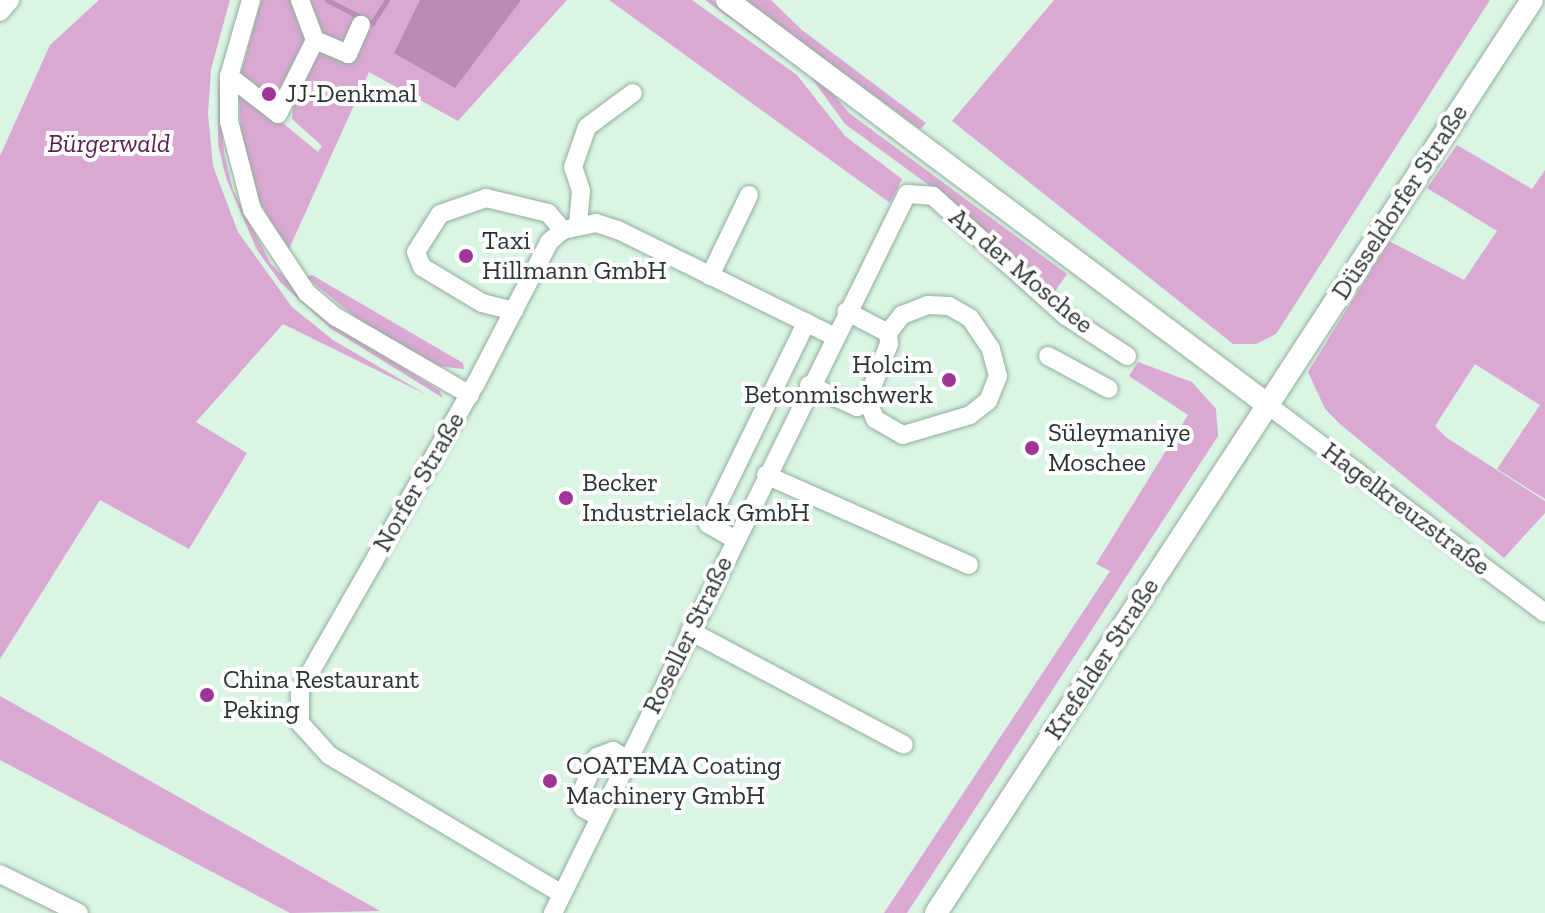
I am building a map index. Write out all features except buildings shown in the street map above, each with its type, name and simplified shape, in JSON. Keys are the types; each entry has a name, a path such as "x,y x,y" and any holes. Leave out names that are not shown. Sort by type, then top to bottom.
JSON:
{"main road":[{"path":"727,0 1268,405"},
{"name":"Düsseldorfer Straße","path":"1268,405 1532,0"},
{"name":"Krefelder Straße","path":"936,913 1268,405"}],"street":[{"path":"251,0 229,76 236,162 252,210 276,253 307,293 336,317 470,395"},
{"path":"300,0 315,40 348,54 361,25"},
{"path":"229,76 278,114 315,40"},
{"path":"571,227 581,191 573,167 587,127 633,93"},
{"name":"Roseller Straße","path":"553,913 901,200 914,191"},
{"name":"An der Moschee","path":"914,191 933,196 1066,316 1127,356"},
{"path":"710,276 749,195"},
{"path":"514,311 482,303 422,267 416,252 440,214 486,198 548,213 571,227 618,230 833,336"},
{"name":"Norfer Straße","path":"562,894 329,755 309,739 297,710 310,669 470,395 549,242 571,227"},
{"path":"809,385 857,407 867,400 889,344 888,333 902,315 928,305 949,306 970,318 984,338 998,376 988,401 970,415 903,435 875,419 867,400"},
{"path":"846,311 888,333"},
{"path":"734,539 708,524 806,323"},
{"path":"1048,356 1109,389"},
{"name":"Hagelkreuzstraße","path":"1268,405 1545,613"},
{"path":"766,475 969,565"},
{"path":"690,631 904,745"},
{"path":"599,817 583,808 579,798 597,757 613,751 627,759"},
{"path":"0,874 77,912"}],"green space":[{"name":"Bürgerwald","path":"99,0 230,0 211,69 208,114 213,166 238,232 292,307 333,340 427,395 283,324 196,422 247,453 189,549 100,500 0,659 0,156 50,45"},
{"path":"261,0 567,0 458,121 369,72 289,249 291,260 253,189 242,150 239,95 250,96 318,152 322,146 292,119 294,91 285,87 268,101 240,77"},
{"path":"609,0 692,0 797,75 845,136 902,179 890,203"},
{"path":"705,0 712,0 819,77 849,113 1067,274 1053,294 948,199 845,124 810,76"},
{"path":"744,0 771,0 802,30 926,123 920,129"},
{"path":"1054,0 1490,0 1276,334 1256,344 1233,344 952,121"},
{"path":"218,76 224,153 233,190 271,264 327,320 439,390 443,398 330,328 281,283 257,250 226,178 218,144"},
{"path":"1457,145 1532,189 1545,170 1545,499 1497,469 1540,405 1475,364 1435,426 1447,438 1545,501 1545,513 1504,558 1341,425 1325,409 1308,372 1389,241 1464,280 1497,231 1427,188"},
{"path":"312,275 463,363 464,369 438,366 364,324 306,277"},
{"path":"1138,362 1192,382 1216,409 1218,436 907,913 884,913 1110,571 1096,564 1188,415 1129,376"},
{"path":"0,696 380,911 290,913 0,760"}],"shaded area":[{"path":"420,0 521,0 455,88 394,53"}],"waterway":[{"path":"327,0 372,23 387,0"}],"place":[{"name":"JJ-Denkmal","path":"269,94"},
{"name":"Taxi Hillmann GmbH","path":"466,256"},
{"name":"Holcim Betonmischwerk","path":"949,380"},
{"name":"Süleymaniye Moschee","path":"1032,448"},
{"name":"Becker Industrielack GmbH","path":"566,498"},
{"name":"China Restaurant Peking","path":"207,695"},
{"name":"COATEMA Coating Machinery GmbH","path":"550,781"}]}
